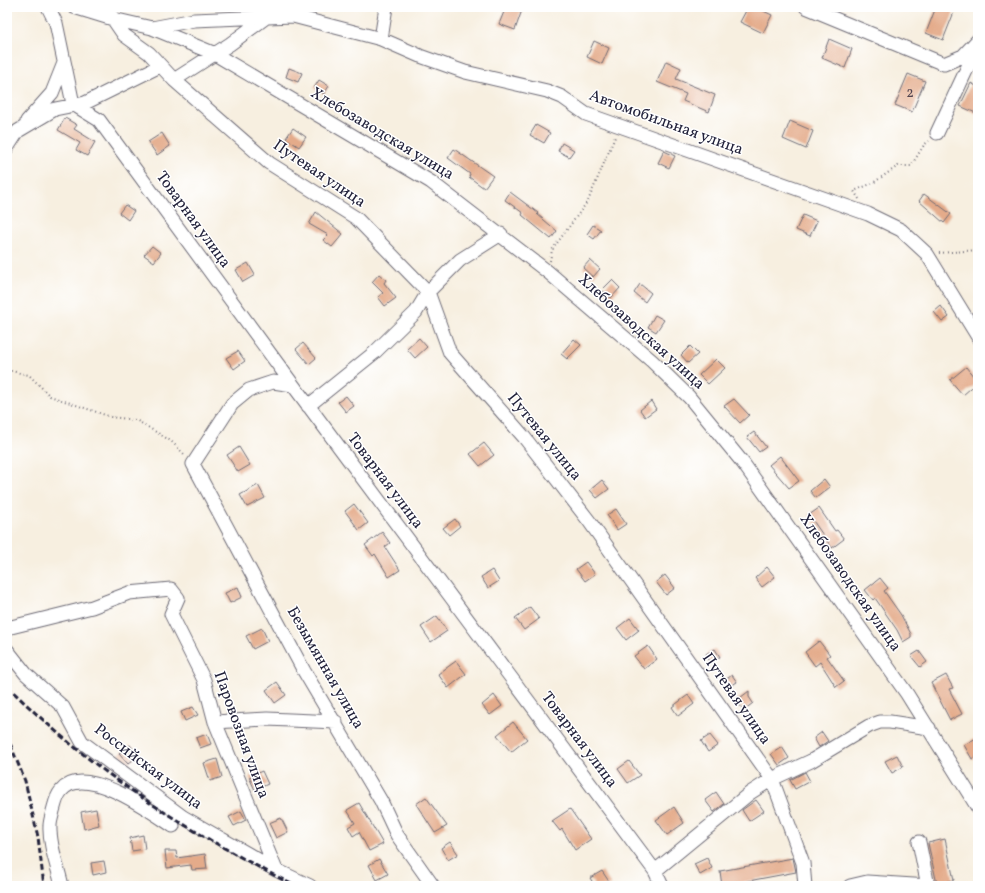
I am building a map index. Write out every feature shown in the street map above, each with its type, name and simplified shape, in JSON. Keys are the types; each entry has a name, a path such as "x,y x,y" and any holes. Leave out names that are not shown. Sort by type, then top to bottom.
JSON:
{"street":[{"path":"48,7 56,23 73,104"},
{"path":"74,7 113,19 152,28"},
{"name":"Путевая улица","path":"107,7 113,19 124,34 150,53 174,80 269,163 356,218 428,292 450,353 524,438 589,521 772,779 803,863 805,886"},
{"path":"381,39 386,7"},
{"path":"806,7 944,64 963,56 978,40"},
{"name":"Автомобильная улица","path":"152,28 194,20 293,16 381,39 420,56 465,72 546,91 562,97 586,114 868,214 901,230 927,254 978,337"},
{"path":"174,80 213,53 230,44 253,25 266,17"},
{"name":"Хлебозаводская улица","path":"152,28 213,53 431,182 501,234 635,346 689,397 743,463 907,694 978,808"},
{"path":"937,133 978,45"},
{"path":"7,148 12,132 52,93 64,63"},
{"path":"12,132 55,109 73,104 85,103 160,66"},
{"name":"Товарная улица","path":"73,104 99,120 308,406 655,871 662,886"},
{"path":"308,406 374,353 416,312 428,292 460,260 501,234"},
{"path":"194,464 232,404 249,390 273,382 293,385"},
{"name":"Безымянная улица","path":"194,464 304,671 336,722 381,801 397,835 432,886"},
{"name":"Паровозная улица","path":"7,628 92,607 129,593 171,589 178,598 171,614 204,680 215,722 276,870"},
{"name":"Российская улица","path":"7,650 26,674 63,707 82,742 183,817 276,870 310,886"},
{"path":"215,722 267,719 336,722"},
{"path":"655,871 750,793 772,779 811,761 869,726 880,722 929,728"},
{"path":"62,886 52,843 50,826 56,799 62,790 78,782 109,788 133,799 173,826"},
{"path":"850,886 867,882 928,886 919,842"}],"path":[{"path":"548,272 552,250 588,201 615,136 624,128"},
{"path":"868,214 854,191 873,183 898,166 911,166 924,145 937,133"},
{"path":"927,254 978,250"},
{"path":"7,370 29,375 50,396 111,417 136,420 171,441 194,464"}],"building":[{"path":"506,7 515,7 522,10 515,30 499,24"},
{"path":"748,7 755,7 772,15 763,33 740,22"},
{"path":"936,7 956,7 943,40 926,33"},
{"path":"829,39 852,49 845,68 822,58"},
{"path":"594,41 609,48 602,64 587,57"},
{"path":"666,61 681,68 676,79 715,95 709,112 683,101 686,94 657,82"},
{"path":"289,68 302,73 298,82 286,77"},
{"path":"908,74 925,81 912,112 895,105"},
{"path":"319,80 329,86 324,94 314,88"},
{"path":"971,83 978,87 978,114 960,106"},
{"path":"65,118 77,125 74,129 95,142 87,156 76,150 80,143 58,130"},
{"path":"790,121 813,131 806,149 783,139"},
{"path":"536,125 550,133 544,143 530,135"},
{"path":"293,128 306,137 299,147 286,138"},
{"path":"162,133 170,146 157,155 148,142"},
{"path":"562,143 574,150 569,157 558,151"},
{"path":"454,149 493,176 484,188 469,177 470,174 448,158"},
{"path":"664,151 675,156 669,168 658,163"},
{"path":"510,192 538,213 537,214 557,231 551,239 522,215 523,213 505,200"},
{"path":"924,194 951,214 944,223 919,201"},
{"path":"125,205 134,211 128,220 119,213"},
{"path":"316,212 343,234 332,247 323,240 328,235 309,224"},
{"path":"803,215 817,221 810,236 796,230"},
{"path":"593,225 601,230 594,239 587,234"},
{"path":"152,246 161,253 154,262 144,255"},
{"path":"590,260 600,269 593,277 583,268"},
{"path":"248,263 255,275 243,282 236,270"},
{"path":"379,274 386,280 384,283 396,298 385,306 378,297 383,293 372,282"},
{"path":"612,280 620,288 611,298 602,290"},
{"path":"640,284 651,293 645,302 634,293"},
{"path":"941,306 949,317 942,322 934,312"},
{"path":"655,315 664,320 656,332 648,327"},
{"path":"419,338 427,347 415,358 407,349"},
{"path":"574,339 581,345 567,359 561,354"},
{"path":"303,343 316,358 309,364 296,349"},
{"path":"690,346 698,354 688,363 681,355"},
{"path":"238,351 245,361 234,369 226,358"},
{"path":"716,359 725,368 708,384 699,375"},
{"path":"966,367 978,382 963,395 950,380"},
{"path":"346,396 354,406 346,412 338,402"},
{"path":"734,399 749,415 740,423 724,406"},
{"path":"651,401 656,409 645,417 640,410"},
{"path":"754,432 766,447 759,452 747,437"},
{"path":"484,443 494,455 480,466 470,454"},
{"path":"239,447 250,465 238,472 227,455"},
{"path":"780,456 799,481 789,488 769,465"},
{"path":"824,479 830,487 816,498 810,491"},
{"path":"602,480 609,489 597,498 590,490"},
{"path":"258,485 265,498 247,507 240,495"},
{"path":"354,504 368,523 359,530 345,511"},
{"path":"819,508 835,531 837,530 844,539 832,548 809,515"},
{"path":"616,509 626,524 617,530 607,515"},
{"path":"455,519 460,526 449,535 443,528"},
{"path":"382,532 390,543 385,547 400,570 389,577 375,554 373,556 365,545"},
{"path":"586,562 595,574 585,581 576,569"},
{"path":"767,567 775,577 762,587 755,578"},
{"path":"492,570 499,581 488,588 481,577"},
{"path":"665,575 675,588 666,595 656,582"},
{"path":"880,578 888,588 884,591 901,615 911,634 911,637 903,642 897,630 875,598 873,600 865,590"},
{"path":"238,587 242,597 230,603 225,593"},
{"path":"530,607 539,619 524,630 515,618"},
{"path":"437,616 447,631 431,642 421,627"},
{"path":"630,618 639,630 626,640 617,628"},
{"path":"262,628 268,641 253,649 246,636"},
{"path":"819,641 830,655 827,657 844,681 836,687 820,662 815,666 805,652"},
{"path":"648,646 657,659 644,669 634,656"},
{"path":"715,649 720,657 710,662 706,654"},
{"path":"919,651 927,662 920,667 911,656"},
{"path":"456,661 466,674 448,688 438,674"},
{"path":"732,675 737,682 729,687 724,681"},
{"path":"946,675 953,688 949,689 962,714 950,720 931,683"},
{"path":"277,682 286,695 275,703 266,690"},
{"path":"749,691 749,697 753,703 744,710 736,701"},
{"path":"494,695 502,706 490,715 482,705"},
{"path":"688,695 694,704 678,716 672,707"},
{"path":"193,707 198,715 185,721 181,712"},
{"path":"513,722 527,739 511,752 497,735"},
{"path":"822,732 828,741 819,747 814,738"},
{"path":"207,734 211,744 200,748 196,738"},
{"path":"710,735 718,745 708,752 701,741"},
{"path":"978,737 978,756 972,759 964,745"},
{"path":"130,745 139,755 128,764 119,754"},
{"path":"782,747 789,758 779,765 771,754"},
{"path":"897,755 903,767 892,773 885,761"},
{"path":"217,759 222,777 210,781 204,763"},
{"path":"629,761 640,775 628,783 618,769"},
{"path":"262,771 268,784 255,790 249,777"},
{"path":"805,772 810,781 795,789 790,780"},
{"path":"716,792 724,804 714,812 705,800"},
{"path":"426,797 447,826 435,833 416,804"},
{"path":"756,800 764,811 749,821 742,810"},
{"path":"359,803 383,844 369,851 359,832 353,836 348,827 355,823 347,810"},
{"path":"674,807 684,823 667,835 656,820"},
{"path":"96,809 99,825 84,829 81,812"},
{"path":"570,809 591,839 575,850 562,829 560,831 552,821"},
{"path":"241,811 246,820 234,826 229,817"},
{"path":"281,818 288,832 276,838 269,823"},
{"path":"143,835 145,849 132,851 130,838"},
{"path":"945,839 954,880 937,884 928,843"},
{"path":"450,842 458,854 448,860 441,848"},
{"path":"165,851 176,851 177,858 205,854 207,869 192,870 191,865 167,868"},
{"path":"707,858 712,868 700,875 694,864"},
{"path":"793,858 796,872 722,886 720,871"},
{"path":"379,859 388,874 377,880 369,865"},
{"path":"104,861 106,872 93,875 91,863"},
{"path":"602,871 612,886 595,886 590,878"}],"railway":[{"path":"7,686 76,748 141,797 206,837 295,886"},
{"path":"7,736 25,781 38,837 44,886"}]}
